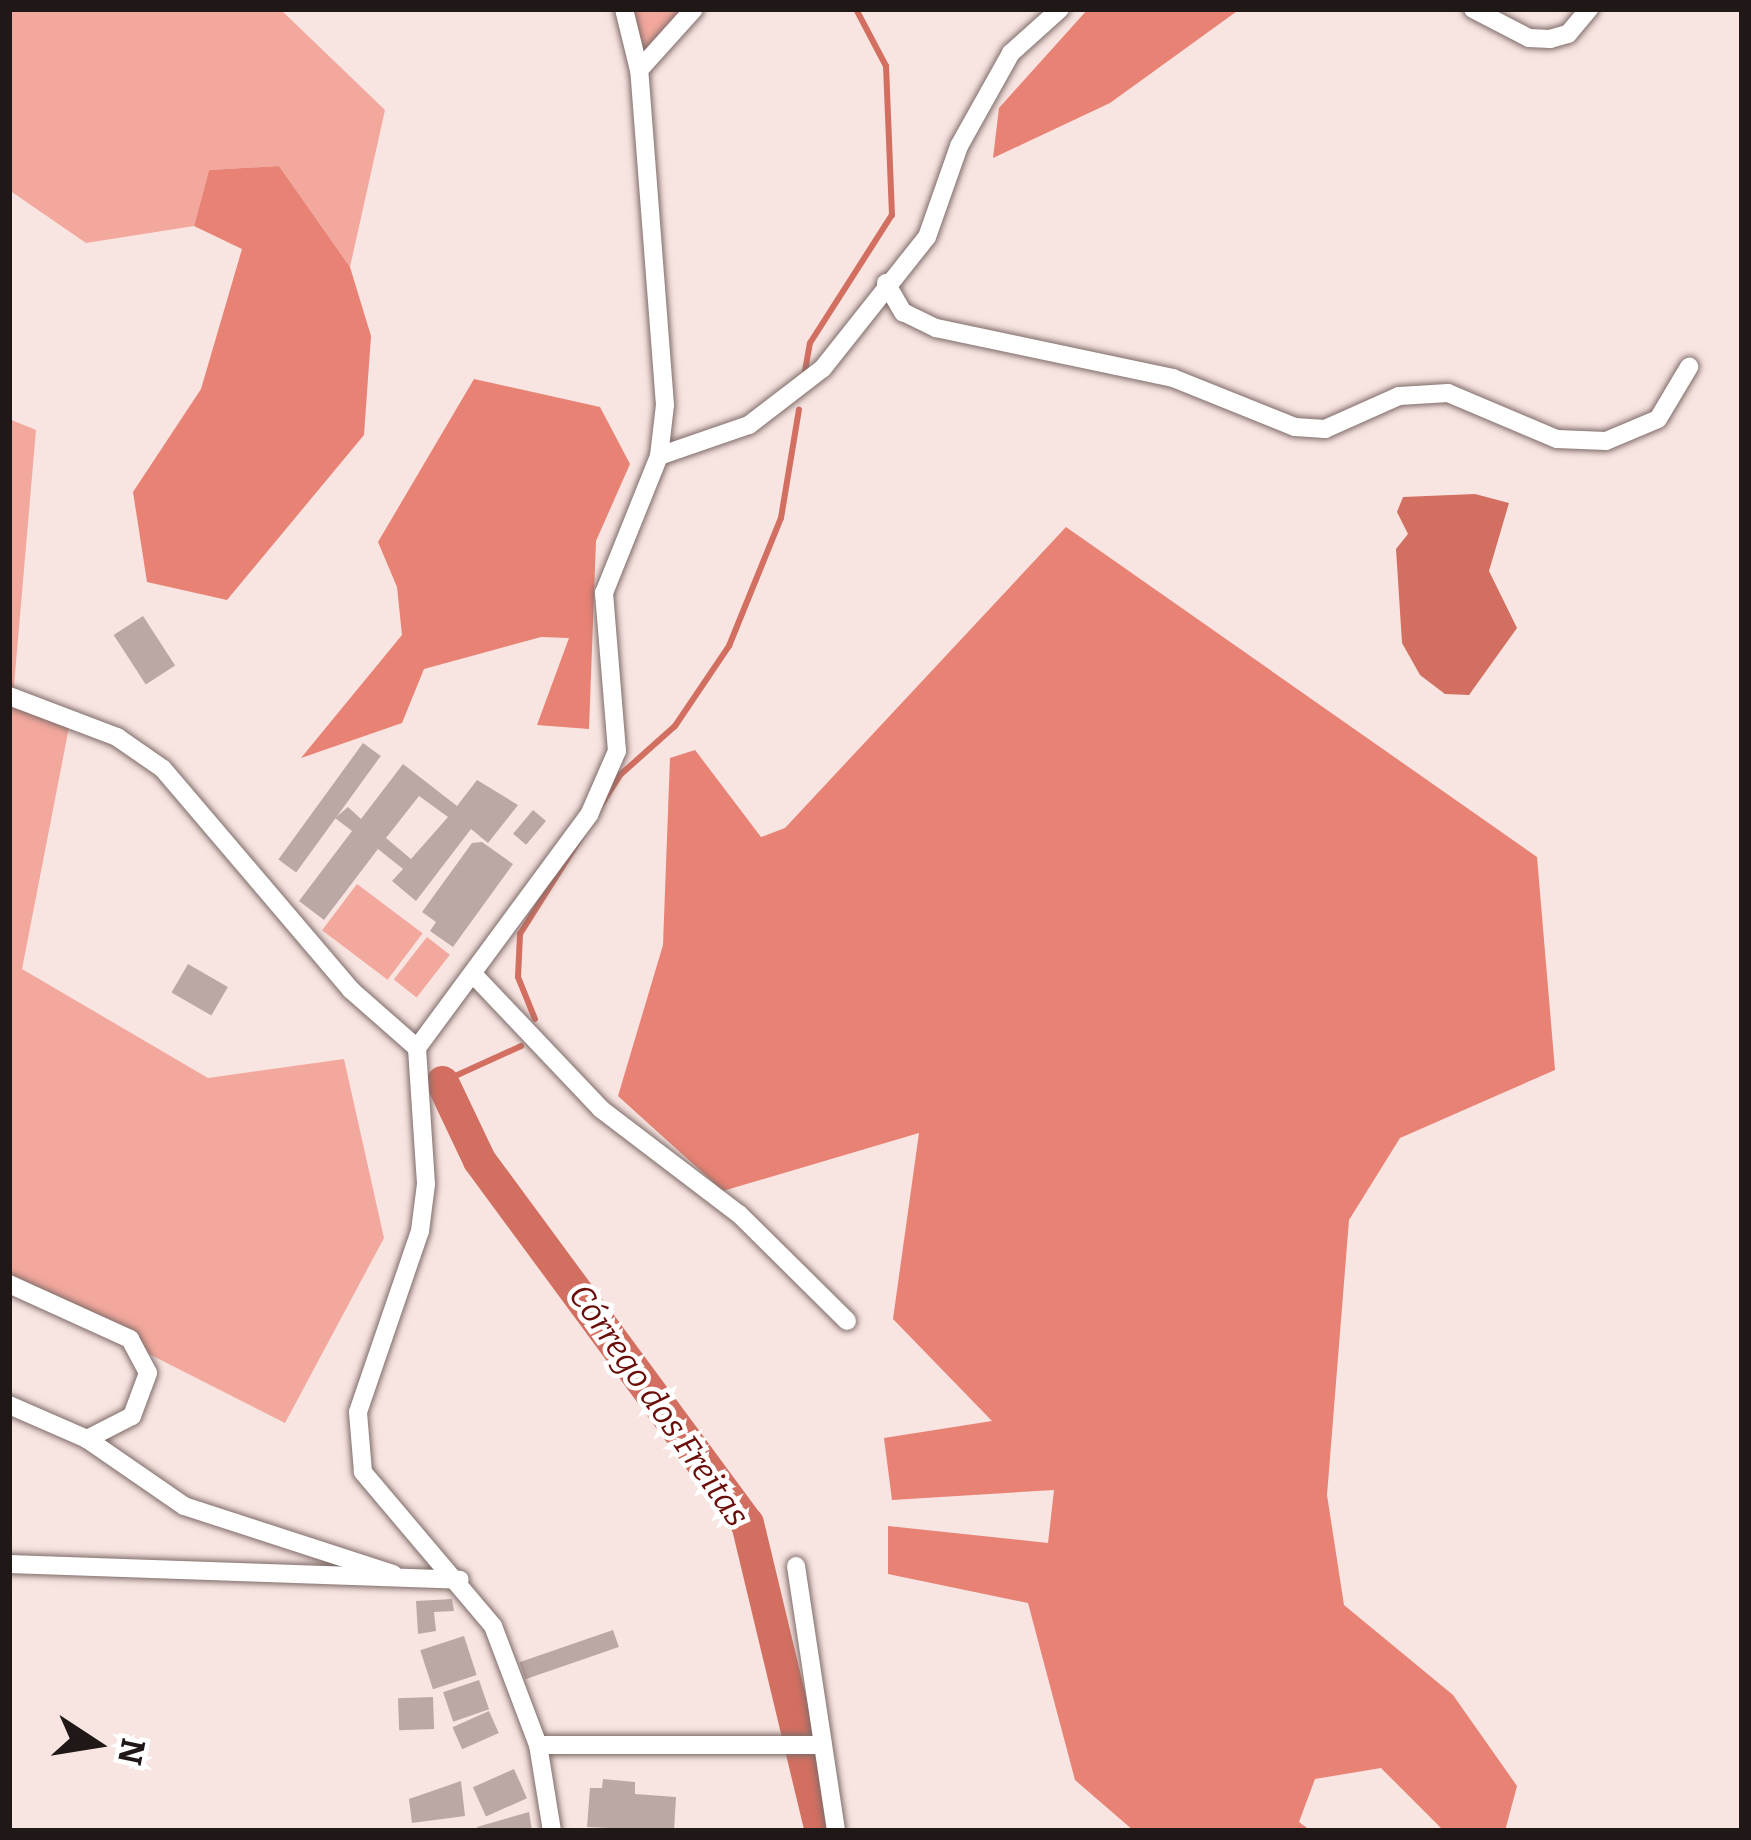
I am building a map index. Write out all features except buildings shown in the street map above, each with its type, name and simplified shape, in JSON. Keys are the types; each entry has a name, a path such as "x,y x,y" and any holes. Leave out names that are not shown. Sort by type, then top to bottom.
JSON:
{"street":[{"path":"552,1831 538,1744 493,1626 460,1580 380,1497 363,1472 358,1412 420,1231 426,1184 417,1048 606,783 620,724 604,593 659,457 664,405 639,70 624,9"},
{"path":"639,70 694,9"},
{"path":"659,457 749,424 803,389 927,237 959,146 1011,53 1060,9"},
{"path":"1473,9 1529,38 1550,39 1568,34 1589,9"},
{"path":"886,283 903,312 936,328 1173,378 1295,427 1325,429 1399,396 1448,393 1557,439 1606,441 1658,419 1689,367"},
{"path":"9,696 117,737 163,769 351,990 417,1048"},
{"path":"472,974 601,1109 739,1214 847,1321"},
{"path":"9,1284 88,1316 143,1354 148,1373 132,1415 87,1439"},
{"path":"9,1405 87,1439 184,1505 404,1579"},
{"path":"9,1564 460,1580"},
{"path":"796,1566 819,1745 836,1831"},
{"path":"538,1744 819,1745"}],"shaded area":[{"path":"9,9 280,9 385,110 350,267 279,166 209,170 194,226 86,243 9,190"},
{"path":"615,9 694,9 639,70"},
{"path":"1088,9 1240,9 1110,103 993,158 999,108"},
{"path":"279,166 350,267 371,336 364,435 227,600 147,582 133,492 201,389 242,249 194,226 209,170"},
{"path":"474,379 600,407 630,464 596,541 589,729 537,725 569,638 541,637 424,669 402,723 301,758 402,635 397,587 378,542"},
{"path":"9,419 36,430 13,697 71,717 22,969 208,1078 344,1059 384,1238 285,1423 9,1283"},
{"path":"1475,494 1509,503 1489,571 1517,628 1469,695 1445,694 1420,675 1402,643 1396,549 1408,534 1397,512 1403,497"},
{"path":"1066,527 1537,857 1555,1070 1400,1138 1349,1220 1327,1495 1344,1605 1453,1695 1517,1786 1505,1831 1444,1831 1381,1768 1315,1779 1299,1822 1311,1831 1134,1831 1075,1780 1028,1603 888,1574 888,1526 1048,1543 1054,1490 892,1500 884,1438 992,1421 893,1319 919,1133 723,1191 618,1096 663,945 670,758 695,750 761,837 785,828"},
{"path":"357,884 422,933 388,980 322,930"},
{"path":"427,937 450,955 417,997 394,980"}],"waterway":[{"path":"805,371 810,343 892,215 886,66 856,9"},
{"path":"535,1019 518,977 520,934 620,775 675,726 729,646 781,518 799,409"},
{"path":"442,1082 521,1046"},
{"name":"Córrego dos Freitas","path":"442,1082 479,1160 747,1523 821,1831"}]}
